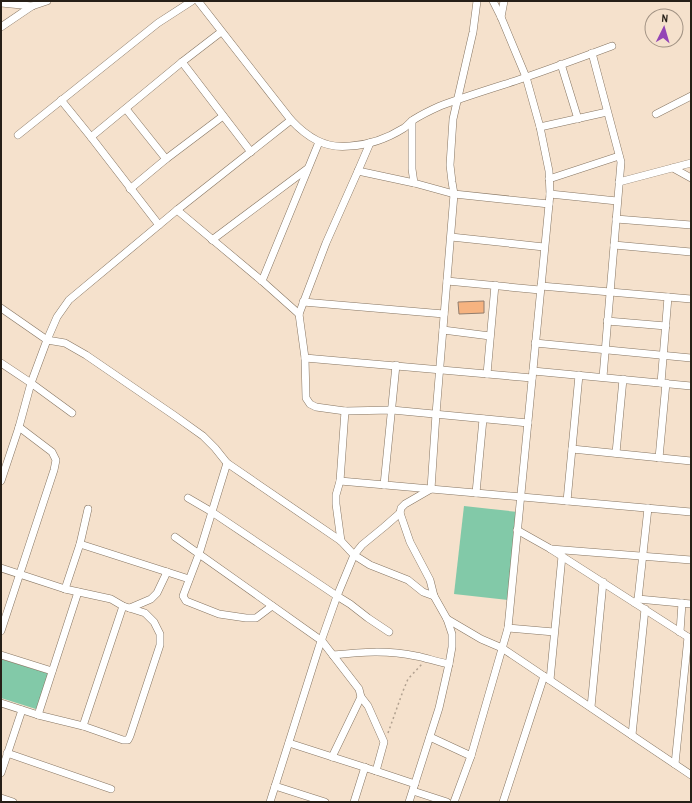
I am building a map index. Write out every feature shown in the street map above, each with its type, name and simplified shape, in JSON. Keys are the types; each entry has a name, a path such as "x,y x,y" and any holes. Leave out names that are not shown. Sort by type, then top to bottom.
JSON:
{"street":[{"path":"1,27 32,6 47,1"},
{"path":"18,135 158,23 192,1"},
{"path":"198,1 221,32 302,132 319,142 339,146 370,143 393,134 404,128 412,121 439,107 612,46"},
{"path":"431,489 454,194 450,165 453,119 474,32 477,1"},
{"path":"454,802 471,756 508,628 550,194 549,171 540,127 526,77 493,1"},
{"path":"501,17 504,1"},
{"path":"1,3 32,6"},
{"path":"91,137 221,32"},
{"path":"592,54 621,162 603,377"},
{"path":"182,62 251,152"},
{"path":"561,64 578,119"},
{"path":"656,114 691,96"},
{"path":"61,100 159,225"},
{"path":"126,108 166,159"},
{"path":"540,127 607,112"},
{"path":"130,189 166,159 223,116"},
{"path":"2,478 19,427 31,383 47,340 57,318 69,300 177,210 291,120"},
{"path":"412,121 412,169 414,183"},
{"path":"262,281 319,142"},
{"path":"370,143 326,243 299,314 305,358 306,398 310,404 316,407 345,412 392,410 528,423"},
{"path":"549,179 619,156"},
{"path":"619,182 691,163"},
{"path":"673,168 691,178"},
{"path":"212,240 308,169"},
{"path":"358,171 414,183 454,194 549,204"},
{"path":"550,194 618,201"},
{"path":"177,210 299,314"},
{"path":"616,219 691,225"},
{"path":"451,237 544,247"},
{"path":"614,245 691,252"},
{"path":"447,281 691,299"},
{"path":"487,374 494,285"},
{"path":"659,458 663,355 668,297"},
{"path":"303,302 444,314"},
{"path":"1,308 47,340 65,343 93,359 175,416 203,436 216,448 227,463 341,541 354,555 370,565 408,580 423,592 434,596"},
{"path":"608,321 666,326"},
{"path":"443,330 490,336"},
{"path":"535,343 691,358"},
{"path":"305,358 487,374 579,375 691,386"},
{"path":"1,363 72,413"},
{"path":"384,485 396,365"},
{"path":"567,501 579,375"},
{"path":"616,453 623,379"},
{"path":"341,541 336,496 340,481 345,412"},
{"path":"476,493 483,419"},
{"path":"1,631 56,460 52,452 19,427"},
{"path":"572,449 691,461"},
{"path":"227,463 199,554 183,596 186,601 219,614 246,618 256,618 272,606"},
{"path":"340,481 691,512"},
{"path":"270,802 337,596 354,555 362,545 400,513 401,508 405,504 431,489"},
{"path":"188,498 212,512 350,604 389,632"},
{"path":"637,601 648,508"},
{"path":"65,589 80,544 88,509"},
{"path":"400,513 410,542 430,580 434,596 447,619 452,634 452,647 439,708 409,802"},
{"path":"517,530 637,601 645,609 690,638 675,764"},
{"path":"175,537 322,641 359,689 361,697 368,706 380,732 384,742 376,770"},
{"path":"80,544 189,579"},
{"path":"549,548 691,560"},
{"path":"503,802 547,678 554,632 562,556"},
{"path":"1,568 65,589 111,599 127,607 145,612 154,622 160,634 160,645 128,740 123,740 83,726 38,715 1,703"},
{"path":"127,607 151,599 157,593 167,572"},
{"path":"591,707 603,582"},
{"path":"38,715 78,592"},
{"path":"637,601 691,604"},
{"path":"680,632 682,603"},
{"path":"83,726 127,607"},
{"path":"632,735 645,609"},
{"path":"447,619 502,648 691,775"},
{"path":"508,628 554,632"},
{"path":"333,655 375,651 418,656 449,664"},
{"path":"1,655 52,671"},
{"path":"332,757 361,697"},
{"path":"1,773 22,710"},
{"path":"430,737 471,756"},
{"path":"289,743 376,770 447,802"},
{"path":"7,753 111,789"},
{"path":"354,802 365,767"},
{"path":"275,786 320,801"},
{"path":"1,798 13,802"}],"path":[{"path":"384,742 408,679 427,659"}],"green space":[{"path":"464,506 518,512 508,600 454,594"},
{"path":"1,659 50,674 39,710 1,698"}],"building":[{"path":"484,301 484,313 459,314 458,302"}]}
